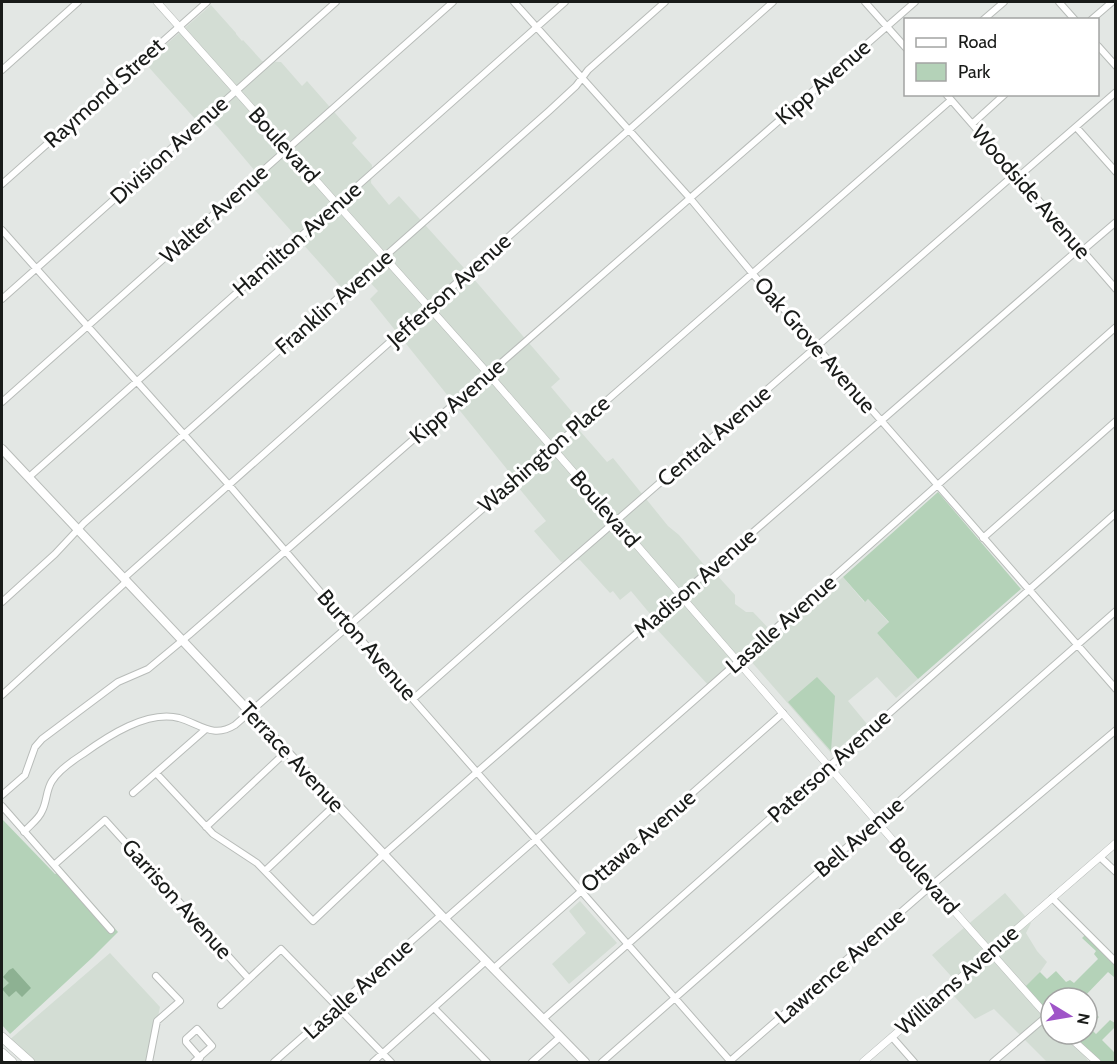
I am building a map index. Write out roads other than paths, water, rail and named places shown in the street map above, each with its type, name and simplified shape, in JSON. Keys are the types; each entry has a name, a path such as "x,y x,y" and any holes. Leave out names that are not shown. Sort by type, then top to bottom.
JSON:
{"highway":[{"path":"2,1037 30,1062"},
{"path":"2,1053 12,1062"}],"main road":[{"name":"Terrace Avenue","path":"2,449 443,917 585,1062"}],"street":[{"path":"2,70 78,2"},
{"name":"Boulevard","path":"157,2 488,374 1039,1007"},
{"name":"Raymond Street","path":"2,184 207,2"},
{"name":"Division Avenue","path":"2,299 336,2"},
{"name":"Walter Avenue","path":"2,402 453,2"},
{"name":"Oak Grove Avenue","path":"514,2 689,197 752,273 1116,689"},
{"name":"Hamilton Avenue","path":"29,477 565,2"},
{"name":"Franklin Avenue","path":"2,602 52,557 84,524 547,113 583,79 588,70 665,2"},
{"name":"Jefferson Avenue","path":"2,695 229,485 773,2"},
{"path":"865,2 904,46"},
{"name":"Kipp Avenue","path":"2,795 27,770 34,751 42,739 118,682 148,669 183,640 915,2"},
{"path":"985,18 1004,2"},
{"path":"1059,2 1073,18"},
{"path":"1093,18 1112,2"},
{"path":"1099,47 1116,66"},
{"name":"Central Avenue","path":"413,699 817,346 1116,92"},
{"path":"972,124 1003,96"},
{"name":"Woodside Avenue","path":"948,97 1116,289"},
{"name":"Washington Place","path":"206,729 216,731 230,729 752,273 948,97"},
{"path":"1076,127 1116,172"},
{"name":"Madison Avenue","path":"265,871 313,921 384,854 680,595 1081,249 1116,222"},
{"name":"Burton Avenue","path":"2,230 229,485 282,554 349,625 730,1062"},
{"name":"Lasalle Avenue","path":"274,1062 536,839 1116,327"},
{"path":"983,538 1116,421"},
{"name":"Paterson Avenue","path":"543,1019 1116,513"},
{"name":"Bell Avenue","path":"602,1062 1116,611"},
{"name":"Ottawa Avenue","path":"493,969 783,713"},
{"path":"24,832 42,811 50,785 56,776 78,757 122,729 168,717 179,718 206,729 133,793"},
{"name":"Lawrence Avenue","path":"730,1062 932,885 1116,730"},
{"path":"206,826 287,751"},
{"path":"156,773 206,826 222,840 250,857 265,871 336,804"},
{"path":"2,806 111,930"},
{"name":"Garrison Avenue","path":"54,865 105,820 249,979"},
{"name":"Williams Avenue","path":"862,1062 1116,843"},
{"path":"1100,856 1116,872"},
{"path":"1052,898 1116,962"},
{"path":"221,1005 281,949 391,1062"},
{"path":"373,1062 486,961"},
{"path":"149,1062 157,1021 180,1001 156,975"},
{"path":"434,1008 488,1062"},
{"path":"993,1062 1039,1026"},
{"path":"197,1029 212,1046 197,1060 186,1039 197,1029"},
{"path":"532,1062 560,1037"},
{"path":"892,1037 914,1062"},
{"path":"1079,1046 1097,1062"}]}
